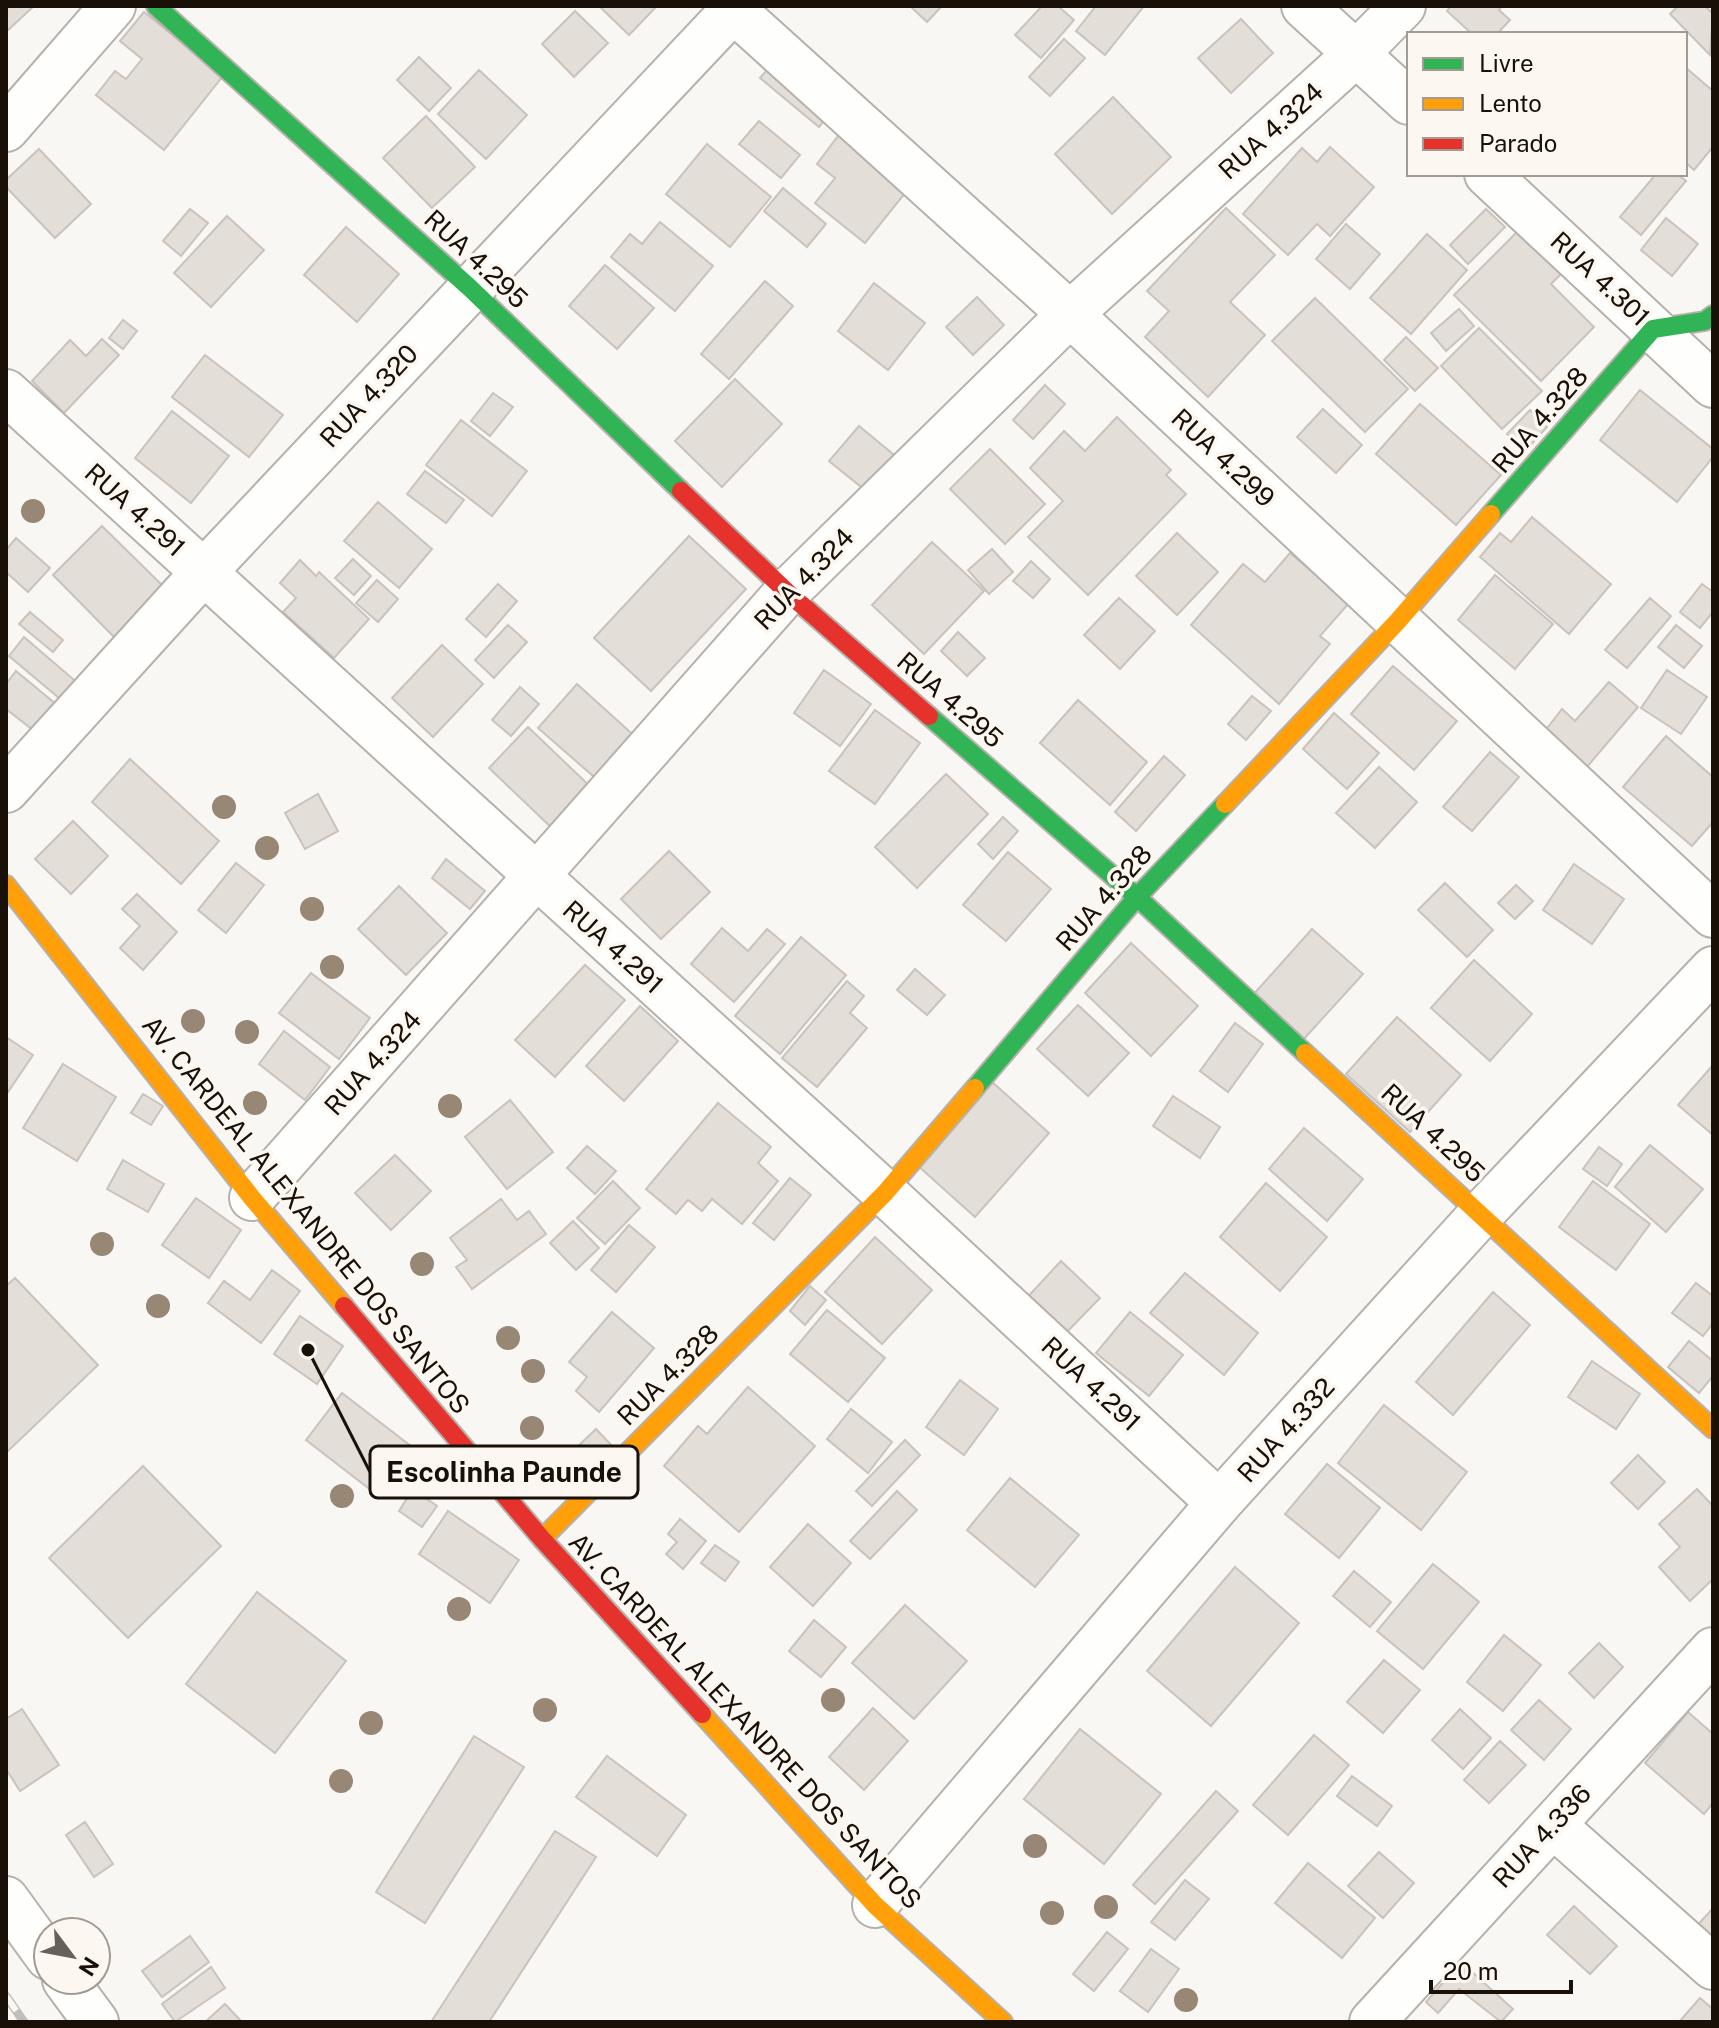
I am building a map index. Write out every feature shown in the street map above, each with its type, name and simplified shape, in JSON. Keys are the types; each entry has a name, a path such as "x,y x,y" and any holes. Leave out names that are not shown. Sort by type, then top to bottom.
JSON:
{"street":[{"path":"6,129 113,6"},
{"name":"RUA 4.295","path":"156,6 470,288 787,592 1137,897 1713,1429"},
{"path":"1304,6 1407,100"},
{"name":"RUA 4.324","path":"252,1198 787,592 1070,314 1357,53 1403,6"},
{"name":"RUA 4.320","path":"6,790 203,573 733,7"},
{"name":"RUA 4.299","path":"733,7 1070,314 1713,915"},
{"name":"RUA 4.301","path":"1489,176 1713,385"},
{"path":"1653,329 1705,321 1713,315"},
{"name":"RUA 4.328","path":"542,1539 885,1193 1137,897 1397,622 1653,329"},
{"name":"RUA 4.291","path":"6,392 885,1193 1219,1503"},
{"name":"AV. CARDEAL ALEXANDRE DOS SANTOS","path":"6,885 252,1198 542,1539 875,1905 1003,2022"},
{"name":"RUA 4.332","path":"875,1905 1219,1503 1482,1213 1713,969"},
{"name":"RUA 4.336","path":"1372,2022 1713,1650"},
{"path":"1553,1825 1713,1967"},
{"path":"6,1899 32,1935"},
{"path":"77,1996 96,2022"}],"building":[{"path":"6,6 34,6 6,32"},
{"path":"599,6 657,6 629,35"},
{"path":"910,6 942,6 927,22"},
{"path":"1042,6 1058,6 1074,20 1041,58 1015,35"},
{"path":"1096,6 1144,6 1105,55 1076,31"},
{"path":"1451,6 1502,6 1499,10 1510,20 1499,32 1470,32 1447,11"},
{"path":"1678,6 1705,6 1713,14 1710,55 1670,14"},
{"path":"575,11 608,43 574,77 542,44"},
{"path":"144,12 223,76 164,150 96,95 115,71 126,79 142,59 120,41"},
{"path":"1241,19 1273,53 1231,93 1198,58"},
{"path":"1064,39 1085,58 1050,96 1029,77"},
{"path":"419,57 451,88 429,111 397,80"},
{"path":"773,63 832,111 819,127 760,78"},
{"path":"1687,69 1713,91 1713,147 1694,170 1687,164"},
{"path":"479,70 527,115 486,159 438,114"},
{"path":"1113,97 1171,157 1112,214 1055,154"},
{"path":"426,116 475,167 432,208 383,158"},
{"path":"759,121 800,155 781,178 739,144"},
{"path":"841,132 910,187 865,243 815,203 835,178 817,164"},
{"path":"707,144 771,197 730,247 666,194"},
{"path":"1330,147 1374,187 1330,236 1317,224 1288,255 1243,214 1302,148 1317,162"},
{"path":"39,149 91,204 55,238 6,187 6,180"},
{"path":"1654,176 1680,176 1686,181 1641,235 1620,217"},
{"path":"783,188 826,224 807,247 764,211"},
{"path":"1226,208 1275,255 1230,302 1265,335 1208,397 1145,337 1169,311 1147,291"},
{"path":"190,209 208,223 181,256 163,241"},
{"path":"1486,209 1505,227 1468,264 1450,245"},
{"path":"227,216 264,250 211,307 174,273"},
{"path":"1666,218 1698,244 1672,276 1641,250"},
{"path":"660,222 713,266 675,311 611,257 630,234 642,244"},
{"path":"1346,224 1380,254 1350,289 1316,259"},
{"path":"346,227 399,274 357,322 304,275"},
{"path":"1518,231 1561,274 1551,284 1594,327 1541,381 1454,295"},
{"path":"1427,234 1467,270 1411,334 1370,298"},
{"path":"605,265 654,308 617,349 569,306"},
{"path":"765,281 793,306 729,379 701,354"},
{"path":"874,283 925,323 888,370 838,331"},
{"path":"977,297 1004,325 973,355 946,327"},
{"path":"1315,298 1408,389 1365,432 1272,341"},
{"path":"1459,309 1474,326 1446,351 1431,333"},
{"path":"123,320 137,331 123,349 109,338"},
{"path":"1479,328 1542,391 1502,429 1441,366"},
{"path":"1406,337 1438,368 1415,391 1384,360"},
{"path":"102,339 119,355 64,413 32,381 70,340 86,356"},
{"path":"205,355 283,415 249,457 172,397"},
{"path":"735,379 782,424 722,487 675,441"},
{"path":"1045,385 1065,404 1033,439 1013,420"},
{"path":"1640,390 1713,449 1713,457 1677,502 1600,440"},
{"path":"493,393 513,407 490,436 471,421"},
{"path":"1420,404 1501,475 1456,525 1376,454"},
{"path":"1323,409 1362,445 1336,473 1297,437"},
{"path":"1530,410 1547,427 1525,451 1507,434"},
{"path":"172,411 229,456 191,503 135,458"},
{"path":"1117,417 1171,470 1166,475 1186,494 1088,595 1028,537 1063,501 1030,468 1064,431 1085,451"},
{"path":"461,420 527,471 492,516 426,465"},
{"path":"859,426 899,459 870,494 829,461"},
{"path":"990,449 1045,504 1005,544 950,489"},
{"path":"425,471 464,500 446,523 407,494"},
{"path":"378,502 432,549 399,588 344,541"},
{"path":"1532,517 1611,584 1569,634 1480,557 1500,533 1511,542"},
{"path":"102,526 167,590 117,640 53,575"},
{"path":"1177,533 1218,572 1177,615 1136,576"},
{"path":"689,536 746,589 651,691 594,638"},
{"path":"16,538 50,568 28,592 6,572 6,550"},
{"path":"932,542 984,591 924,654 872,605"},
{"path":"992,549 1013,572 989,594 968,570"},
{"path":"1290,553 1349,603 1320,636 1330,644 1279,704 1191,625 1243,564 1265,582"},
{"path":"353,559 371,576 354,595 335,578"},
{"path":"300,560 316,576 319,572 369,619 334,658 283,612 296,598 280,583"},
{"path":"1031,561 1050,579 1033,598 1013,581"},
{"path":"1495,575 1553,624 1515,669 1458,620"},
{"path":"377,580 398,599 378,622 356,603"},
{"path":"498,584 517,601 486,637 466,619"},
{"path":"1702,584 1713,592 1713,612 1700,628 1680,612"},
{"path":"1119,598 1155,631 1120,669 1084,635"},
{"path":"1650,598 1671,616 1627,668 1605,650"},
{"path":"30,612 63,640 53,652 19,624"},
{"path":"508,625 527,642 494,678 475,660"},
{"path":"1676,625 1702,646 1684,668 1658,647"},
{"path":"958,632 985,658 967,676 941,651"},
{"path":"24,637 80,685 65,703 9,656"},
{"path":"442,645 483,684 433,737 392,698"},
{"path":"1393,666 1457,721 1414,770 1351,714"},
{"path":"824,670 871,704 840,746 794,713"},
{"path":"1667,670 1707,697 1681,734 1641,708"},
{"path":"16,671 63,710 42,737 6,709 6,684"},
{"path":"1609,682 1638,707 1586,768 1544,732 1562,709 1575,721"},
{"path":"577,684 639,740 601,783 538,728"},
{"path":"520,687 539,704 511,736 492,720"},
{"path":"1252,696 1271,711 1246,740 1228,724"},
{"path":"1078,700 1147,762 1110,805 1040,743"},
{"path":"875,710 920,743 875,804 829,771"},
{"path":"1334,713 1379,753 1347,789 1303,749"},
{"path":"528,727 595,791 556,832 489,768"},
{"path":"1666,736 1713,777 1713,822 1692,846 1623,787"},
{"path":"1490,752 1519,777 1472,831 1443,807"},
{"path":"1164,756 1185,775 1136,831 1115,812"},
{"path":"130,759 219,841 181,884 92,802"},
{"path":"1379,767 1417,802 1375,848 1336,813"},
{"path":"946,774 988,814 917,888 875,847"},
{"path":"318,794 338,831 305,849 285,813"},
{"path":"1003,817 1018,831 993,859 978,844"},
{"path":"73,821 108,856 71,894 35,859"},
{"path":"669,851 710,892 661,939 621,899"},
{"path":"1008,852 1051,889 1006,941 963,905"},
{"path":"446,859 485,891 470,909 432,878"},
{"path":"236,863 264,885 226,933 198,910"},
{"path":"1574,864 1624,899 1592,944 1543,910"},
{"path":"1445,883 1493,930 1467,957 1418,910"},
{"path":"1516,885 1533,901 1515,919 1498,903"},
{"path":"399,886 447,933 406,975 358,929"},
{"path":"137,894 177,932 143,970 120,948 140,926 122,909"},
{"path":"722,928 748,951 767,929 785,944 734,1002 691,964"},
{"path":"1312,929 1363,974 1302,1041 1252,996"},
{"path":"801,937 846,975 780,1054 735,1016"},
{"path":"1131,943 1198,1006 1151,1056 1085,993"},
{"path":"1474,960 1532,1014 1490,1061 1431,1008"},
{"path":"585,965 625,1000 555,1077 515,1040"},
{"path":"915,969 945,995 927,1015 897,990"},
{"path":"311,973 370,1018 339,1059 279,1013"},
{"path":"847,981 864,996 850,1013 867,1028 817,1087 782,1058"},
{"path":"1078,1005 1129,1053 1088,1096 1037,1049"},
{"path":"640,1006 678,1041 624,1101 586,1066"},
{"path":"1397,1017 1461,1075 1410,1132 1346,1074"},
{"path":"1235,1023 1263,1044 1228,1092 1200,1071"},
{"path":"284,1031 330,1067 305,1100 259,1064"},
{"path":"6,1037 33,1055 6,1095"},
{"path":"63,1064 116,1097 77,1161 23,1128"},
{"path":"1713,1065 1713,1135 1678,1105"},
{"path":"991,1081 1049,1133 975,1217 917,1165"},
{"path":"143,1094 163,1106 151,1125 131,1113"},
{"path":"1173,1096 1220,1127 1200,1158 1153,1126"},
{"path":"510,1100 553,1152 507,1189 465,1137"},
{"path":"718,1103 771,1147 758,1163 778,1181 742,1224 712,1199 702,1211 688,1200 676,1214 646,1189"},
{"path":"1304,1128 1363,1179 1327,1221 1269,1169"},
{"path":"1650,1145 1703,1189 1666,1232 1615,1187"},
{"path":"587,1146 616,1171 595,1194 567,1168"},
{"path":"1599,1147 1622,1164 1607,1186 1583,1169"},
{"path":"395,1155 431,1191 391,1230 355,1193"},
{"path":"123,1160 164,1184 148,1212 107,1189"},
{"path":"790,1178 811,1195 774,1240 753,1223"},
{"path":"613,1181 640,1208 605,1244 577,1218"},
{"path":"1593,1181 1650,1224 1616,1270 1559,1227"},
{"path":"1266,1183 1327,1237 1280,1291 1220,1237"},
{"path":"196,1198 241,1230 209,1278 162,1245"},
{"path":"501,1199 517,1220 529,1211 546,1234 472,1289 456,1267 467,1260 450,1238"},
{"path":"573,1221 599,1248 576,1270 550,1243"},
{"path":"629,1225 655,1247 616,1292 591,1270"},
{"path":"875,1237 932,1290 882,1344 825,1292"},
{"path":"1061,1261 1100,1298 1060,1339 1022,1303"},
{"path":"272,1270 300,1291 261,1343 208,1303 224,1281 250,1300"},
{"path":"1185,1273 1258,1333 1224,1375 1150,1313"},
{"path":"15,1278 98,1365 6,1453 6,1286"},
{"path":"1696,1283 1713,1296 1713,1323 1703,1336 1672,1313"},
{"path":"810,1286 826,1300 805,1325 790,1311"},
{"path":"1493,1292 1530,1325 1453,1415 1416,1382"},
{"path":"827,1310 885,1358 848,1402 790,1354"},
{"path":"612,1312 654,1348 599,1412 576,1391 587,1377 569,1362"},
{"path":"1130,1312 1183,1355 1149,1396 1096,1353"},
{"path":"300,1316 343,1346 317,1384 274,1354"},
{"path":"1689,1341 1713,1361 1713,1376 1699,1393 1668,1367"},
{"path":"1592,1361 1640,1394 1616,1429 1568,1397"},
{"path":"960,1380 998,1409 964,1455 926,1427"},
{"path":"748,1387 815,1446 739,1532 664,1466 698,1426 707,1434"},
{"path":"342,1393 416,1450 380,1497 306,1440"},
{"path":"1384,1405 1467,1472 1421,1530 1338,1463"},
{"path":"851,1409 892,1442 868,1473 827,1439"},
{"path":"596,1429 616,1450 571,1494 550,1473"},
{"path":"905,1440 920,1455 872,1506 856,1491"},
{"path":"1638,1455 1665,1482 1638,1509 1611,1483"},
{"path":"1327,1464 1380,1508 1339,1558 1285,1514"},
{"path":"143,1466 221,1546 128,1638 49,1558"},
{"path":"1010,1478 1079,1535 1035,1587 967,1530"},
{"path":"413,1489 437,1506 422,1527 399,1511"},
{"path":"1697,1489 1713,1506 1713,1579 1690,1601 1659,1567 1680,1547 1659,1524"},
{"path":"897,1491 917,1510 870,1559 850,1541"},
{"path":"448,1511 519,1560 490,1603 419,1554"},
{"path":"680,1519 706,1541 683,1569 666,1554 677,1542 668,1534"},
{"path":"808,1524 851,1563 813,1606 770,1567"},
{"path":"715,1545 739,1562 725,1581 701,1563"},
{"path":"1433,1564 1479,1602 1423,1669 1377,1631"},
{"path":"1235,1567 1299,1623 1211,1726 1147,1671"},
{"path":"1354,1571 1391,1602 1370,1627 1333,1596"},
{"path":"257,1592 346,1661 275,1753 186,1684"},
{"path":"905,1605 967,1661 914,1719 852,1663"},
{"path":"814,1620 846,1647 821,1677 789,1651"},
{"path":"1504,1635 1541,1665 1503,1711 1467,1682"},
{"path":"1599,1643 1623,1667 1594,1698 1569,1673"},
{"path":"1384,1660 1420,1690 1383,1733 1347,1702"},
{"path":"1539,1700 1571,1729 1544,1760 1511,1730"},
{"path":"873,1708 908,1741 864,1790 829,1757"},
{"path":"22,1709 59,1765 20,1791 6,1769 6,1719"},
{"path":"1460,1709 1491,1738 1463,1769 1432,1740"},
{"path":"1688,1712 1713,1734 1713,1803 1704,1814 1645,1763"},
{"path":"1080,1729 1161,1794 1104,1864 1024,1799"},
{"path":"1314,1735 1349,1765 1288,1835 1253,1805"},
{"path":"474,1736 524,1767 425,1923 376,1892"},
{"path":"1500,1741 1526,1765 1489,1803 1464,1780"},
{"path":"607,1756 686,1815 657,1856 576,1797"},
{"path":"1352,1776 1392,1806 1377,1826 1337,1796"},
{"path":"1216,1791 1238,1811 1155,1904 1133,1885"},
{"path":"85,1822 113,1864 94,1877 66,1835"},
{"path":"555,1831 596,1857 489,2022 431,2022"},
{"path":"1379,1852 1414,1883 1383,1918 1348,1886"},
{"path":"1308,1863 1375,1918 1342,1958 1275,1903"},
{"path":"1185,1880 1209,1899 1175,1940 1151,1922"},
{"path":"1574,1906 1617,1946 1590,1974 1547,1935"},
{"path":"1713,1908 1713,1949 1693,1930"},
{"path":"1107,1932 1128,1949 1094,1991 1073,1974"},
{"path":"190,1936 209,1962 162,1997 142,1971"},
{"path":"1151,1949 1179,1969 1148,2012 1120,1991"},
{"path":"1461,1962 1513,2009 1501,2022 1459,1989 1438,2013 1426,2002"},
{"path":"211,1967 225,1988 175,2022 162,2004"},
{"path":"1700,1998 1713,2009 1713,2022 1679,2022"},
{"path":"225,2004 242,2022 205,2022"}],"railway":[{"path":"6,1996 24,2022"}],"traffic: fast":[{"path":"156,6 470,288 681,491"},
{"path":"1491,514 1653,329 1705,321 1713,315"},
{"path":"929,716 1137,897 1305,1053"},
{"path":"975,1088 1137,897 1225,804"}],"traffic: slow":[{"path":"1225,804 1397,622 1491,514"},
{"path":"6,885 252,1198 344,1306"},
{"path":"1305,1053 1713,1429"},
{"path":"542,1539 885,1193 975,1088"},
{"path":"702,1714 875,1905 1003,2022"}],"traffic: jam":[{"path":"681,491 787,592 929,716"},
{"path":"344,1306 542,1539 702,1714"}],"place":[{"name":"Escolinha Paunde","path":"308,1350"}]}
